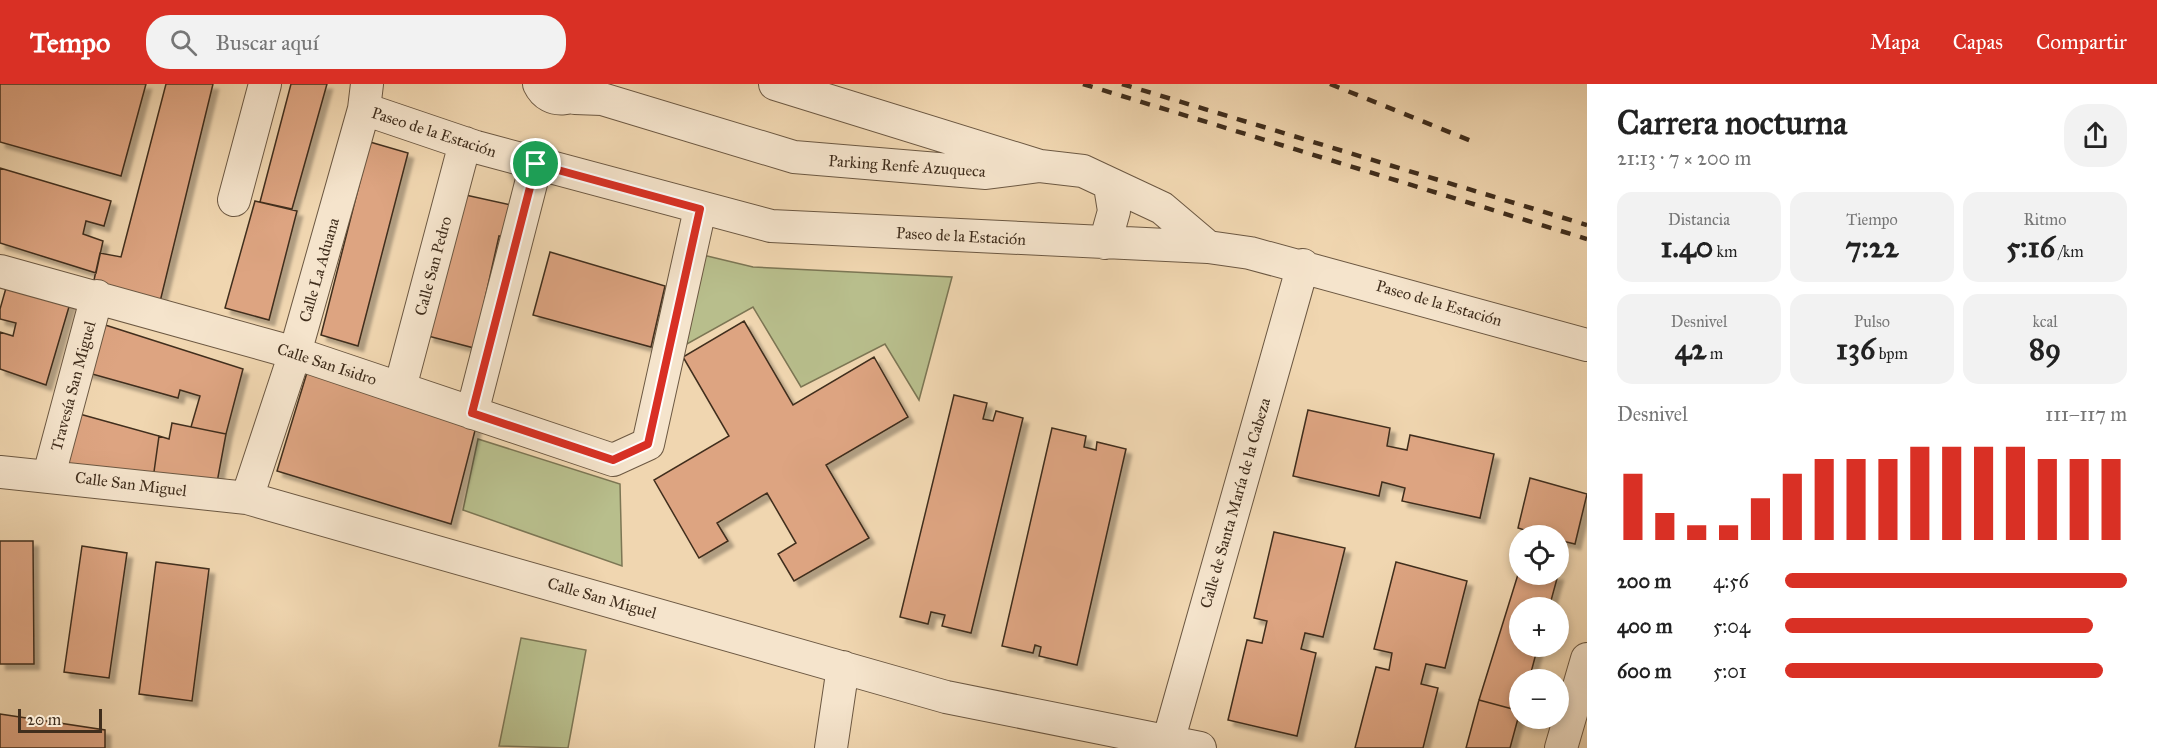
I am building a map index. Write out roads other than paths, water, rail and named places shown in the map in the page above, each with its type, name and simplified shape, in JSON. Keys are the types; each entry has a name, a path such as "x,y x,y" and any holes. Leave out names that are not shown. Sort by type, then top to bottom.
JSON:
{"street":[{"path":"234,200 265,84"},
{"name":"Parking Renfe Azuqueca","path":"539,84 541,88 557,98 583,91 602,99 794,157 986,173 1040,166"},
{"name":"Parking Renfe Azuqueca","path":"775,84 1040,166"},
{"name":"Paseo de la Estación","path":"365,97 465,143 700,209 771,226 1208,247 1250,253 1303,265 1587,345"},
{"name":"Calle La Aduana","path":"247,498 295,353 365,97"},
{"path":"912,126 934,149 920,168"},
{"name":"Calle San Pedro","path":"400,388 465,143"},
{"path":"472,413 536,164"},
{"path":"1040,166 1083,171 1110,186 1162,208 1208,247"},
{"path":"1105,243 1114,211 1110,186"},
{"name":"Calle San Isidro","path":"0,271 97,296 295,353 613,460 648,444 700,209"},
{"name":"Calle de Santa María de la Cabeza","path":"1168,742 1303,265"},
{"name":"Travesía San Miguel","path":"49,475 97,296"},
{"name":"Calle San Miguel","path":"0,472 49,475 247,498 946,697 1200,748"},
{"path":"1561,748 1587,659"},
{"path":"831,748 843,667"}],"railway":[{"path":"1083,84 1587,239"},
{"path":"1122,84 1587,225"},
{"path":"1330,84 1474,142"}]}
